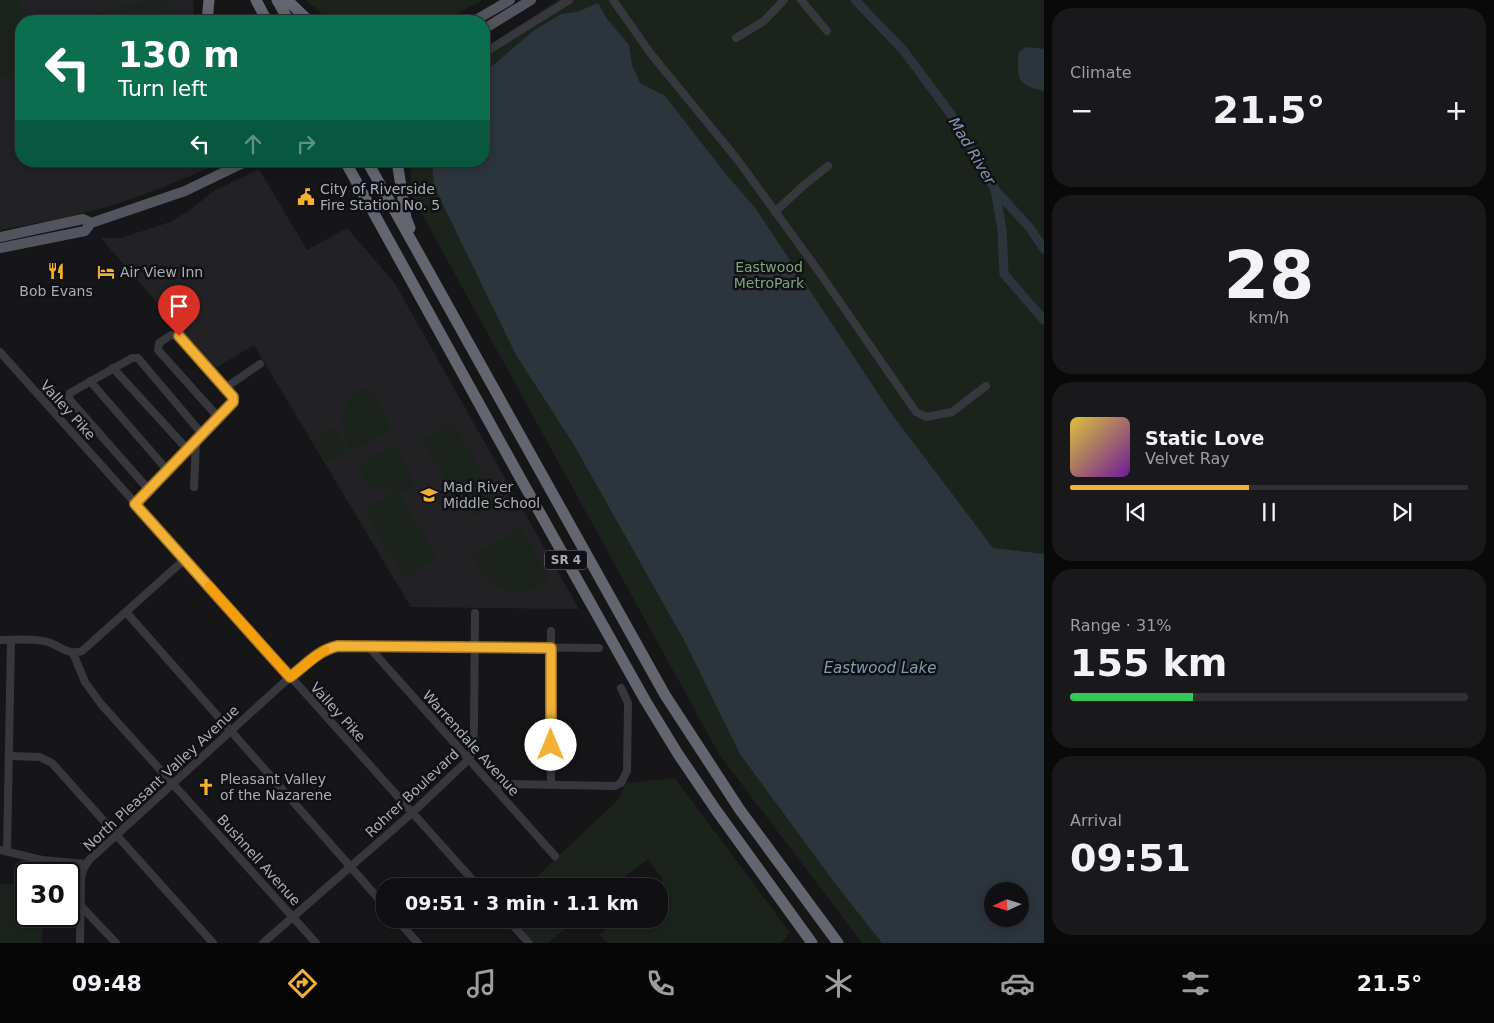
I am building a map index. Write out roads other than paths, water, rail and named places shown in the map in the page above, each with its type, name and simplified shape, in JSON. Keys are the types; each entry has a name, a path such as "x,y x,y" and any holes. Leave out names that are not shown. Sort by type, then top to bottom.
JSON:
{"highway":[{"path":"208,15 209,0"},
{"path":"256,0 265,15"},
{"path":"277,0 286,15"},
{"path":"287,0 303,15"},
{"name":"SR 4","path":"348,167 645,700 678,754 716,810 812,943"},
{"name":"SR 4","path":"370,167 664,695 740,810 838,943"},
{"path":"399,167 406,218 423,263"}],"main road":[{"path":"484,15 510,0"},
{"path":"490,25 531,0"},
{"path":"0,248 85,231 91,223 185,191 234,167"},
{"path":"0,237 83,219 91,223"}],"street":[{"path":"490,49 570,0"},
{"path":"613,0 651,54 732,152 919,414 930,417 952,412 986,386"},
{"path":"736,38 764,21 784,0"},
{"path":"802,0 827,31"},
{"path":"775,212 828,166"},
{"path":"135,504 233,402 233,397 179,336 171,335 158,345 158,350 184,376 218,417"},
{"name":"Valley Pike","path":"0,352 471,878"},
{"path":"148,490 69,399 70,393 134,358 139,360 202,434"},
{"path":"225,388 260,364"},
{"path":"113,368 188,450"},
{"path":"90,381 168,471"},
{"path":"194,487 196,441"},
{"path":"0,640 43,641 73,653 82,651 185,558"},
{"path":"126,612 376,896"},
{"name":"Rohrer Boulevard","path":"263,943 412,813 469,760 473,749 474,725 475,613"},
{"path":"551,631 551,784"},
{"path":"11,640 9,780 4,851 42,860 86,864"},
{"name":"North Pleasant Valley Avenue","path":"80,905 81,878 86,864 94,854 290,677 320,653 330,648 368,646 599,648"},
{"name":"Warrendale Avenue","path":"368,646 555,856"},
{"name":"Bushnell Avenue","path":"73,653 80,672 92,693 316,943"},
{"path":"494,787 503,784 615,786 624,780 627,772 628,703 621,688"},
{"path":"0,710 10,710"},
{"path":"9,756 48,759 213,943"},
{"path":"0,780 9,780"},
{"path":"80,905 116,943"},
{"name":"North Pleasant Valley Avenue","path":"80,927 80,943"},
{"path":"404,928 418,943"},
{"path":"515,928 529,943"}],"water":[{"name":"Eastwood Lake","path":"598,3 607,19 629,45 632,65 640,83 665,96 725,173 756,209 891,413 993,548 1044,554 1044,943 882,943 837,886 740,754 684,640 574,445 516,355 434,186 432,167 490,167 490,68 533,31 561,14 577,12"},
{"path":"1026,47 1044,49 1044,91 1028,86 1020,79 1018,74 1019,52"}],"waterway":[{"name":"Mad River","path":"855,0 904,51 950,113 995,189 1002,230 1004,274 1044,320"},
{"path":"995,190 1030,228 1044,249"}],"place":[{"name":"City of Riverside Fire Station No. 5","path":"306,197"},
{"name":"Bob Evans","path":"56,271"},
{"name":"Air View Inn","path":"106,272"},
{"name":"Mad River Middle School","path":"429,495"},
{"name":"Pleasant Valley of the Nazarene","path":"206,787"}],"park label":[{"name":"Eastwood MetroPark","path":"769,276"}]}
